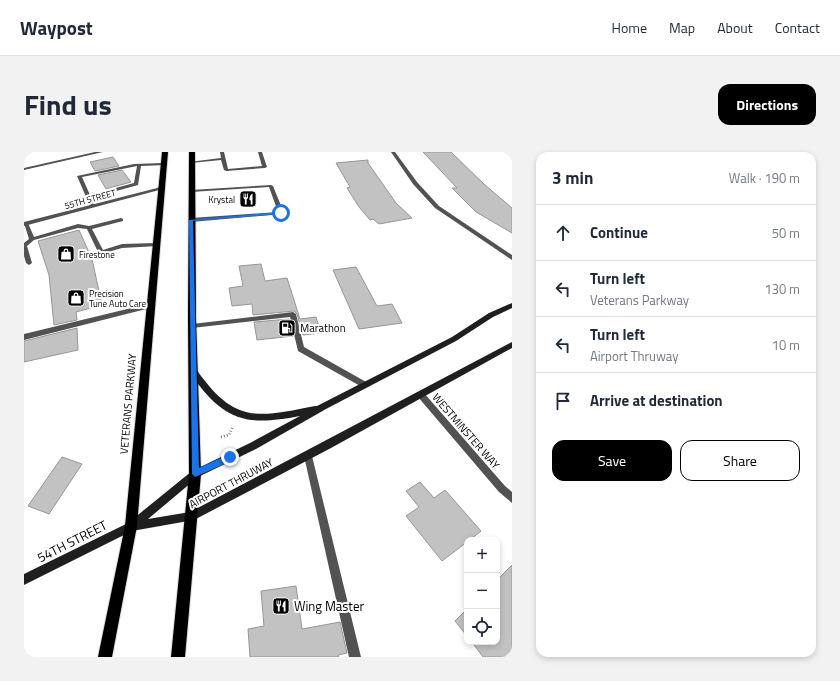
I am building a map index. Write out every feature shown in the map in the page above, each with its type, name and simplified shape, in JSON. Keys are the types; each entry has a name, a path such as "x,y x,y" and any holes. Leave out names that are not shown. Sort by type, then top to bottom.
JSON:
{"main road":[{"name":"VETERANS PARKWAY","path":"105,657 132,526 165,152"},
{"path":"178,657 195,474 191,220 192,152"},
{"name":"AIRPORT THRUWAY","path":"132,526 195,474 253,446 323,407 454,339 491,315 512,306"},
{"name":"AIRPORT THRUWAY","path":"132,526 191,517 308,456 512,345"},
{"path":"193,372 217,401 237,414 264,418 278,417 323,407"},
{"name":"54TH STREET","path":"24,580 132,526"}],"street":[{"path":"24,169 101,152"},
{"path":"222,152 226,170 265,167 260,152"},
{"path":"393,152 415,184 437,207 512,258"},
{"path":"191,162 223,159"},
{"path":"92,206 79,176 139,165 163,164"},
{"path":"88,197 136,184 139,165"},
{"path":"191,191 271,186 281,213 191,220"},
{"name":"55TH STREET","path":"25,224 161,188"},
{"path":"29,263 24,246 32,239 78,226 89,228 121,220"},
{"path":"25,224 32,239"},
{"path":"89,228 101,252 122,246 156,245"},
{"path":"24,337 152,305"},
{"path":"192,326 293,314 301,349 365,385"},
{"name":"WESTMINSTER WAY","path":"421,395 502,489 512,498"},
{"path":"308,456 355,657"}],"path":[{"path":"230,442 229,435 234,424"},
{"path":"221,437 229,435"}],"building":[{"path":"423,152 451,152 485,185 512,208 512,233 476,212 452,188 457,188"},
{"path":"113,157 119,166 95,171 90,162"},
{"path":"368,160 368,163 396,203 412,218 379,224 373,219 370,220 359,207 347,188 350,187 336,163"},
{"path":"122,170 131,182 106,189 98,175"},
{"path":"79,230 92,259 102,305 76,312 77,320 54,325 49,275 38,241"},
{"path":"261,264 265,281 287,278 300,319 316,317 321,333 303,335 297,314 294,311 253,315 252,304 232,306 229,288 243,286 239,266"},
{"path":"356,267 377,306 392,304 402,323 359,329 333,270"},
{"path":"289,319 293,336 257,340 254,322"},
{"path":"77,328 78,350 24,362 24,341"},
{"path":"62,457 82,464 49,514 28,506"},
{"path":"420,482 434,498 445,490 481,531 474,537 464,537 464,544 442,561 406,516 419,507 406,491"},
{"path":"512,565 512,657 483,657 474,645 500,645 500,577"},
{"name":"Wing Master","path":"296,586 302,629 340,622 347,653 338,655 339,657 250,657 248,629 264,626 261,591"},
{"path":"464,612 464,632 455,621"}],"place":[{"name":"Krystal","path":"248,199"},
{"name":"Firestone","path":"66,254"},
{"name":"Precision Tune Auto Care","path":"76,298"},
{"name":"Marathon","path":"287,328"},
{"name":"Wing Master","path":"281,606"}],"route":[{"path":"230,457 195,474 191,220 281,213"}]}
